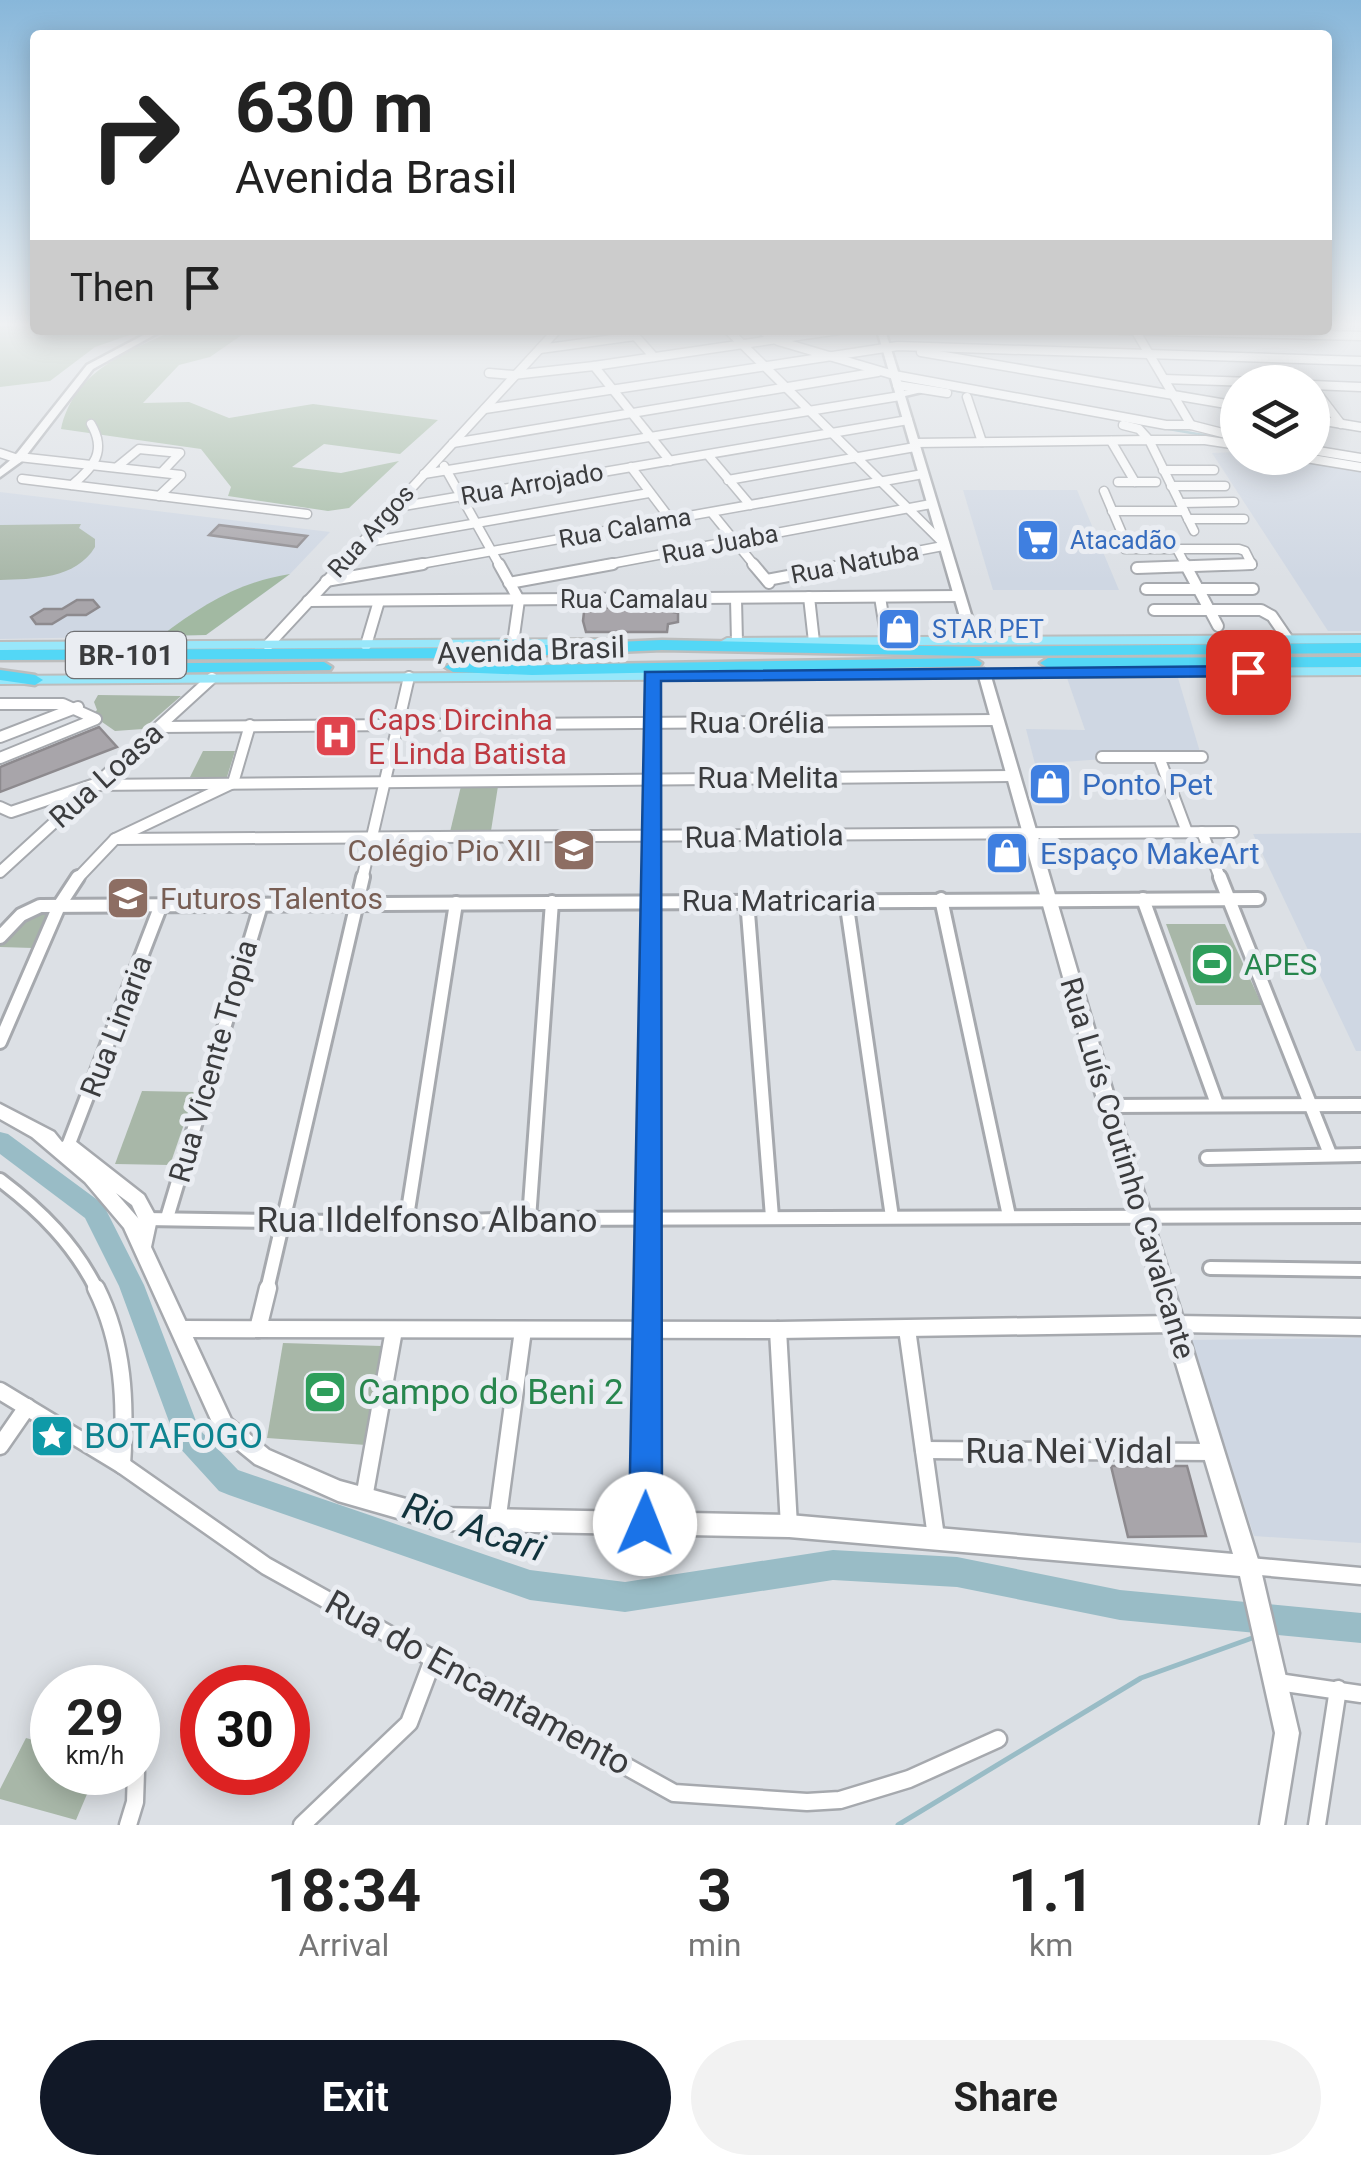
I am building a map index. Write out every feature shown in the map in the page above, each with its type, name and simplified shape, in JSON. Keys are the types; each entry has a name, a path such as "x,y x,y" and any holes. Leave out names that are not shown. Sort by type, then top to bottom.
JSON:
{"highway":[{"name":"Avenida Brasil","path":"0,655 480,653 544,647 792,645 986,650 1361,648"},
{"path":"46,646 208,654"},
{"name":"Avenida Brasil","path":"0,675 443,667 532,670 1361,662"},
{"path":"0,675 35,680"}],"main road":[{"path":"0,474 20,457 56,410"},
{"path":"905,410 973,641"},
{"name":"Avenida Brasil","path":"0,646 1361,639"},
{"name":"Avenida Brasil","path":"35,680 1361,672"},
{"name":"Rua Luís Coutinho Cavalcante","path":"984,673 994,720 1108,1106 1252,1576 1286,1733 1272,1825"},
{"path":"0,1111 68,1146 138,1200 148,1220 143,1245 213,1409 240,1441 298,1475 439,1519 789,1526 936,1537 1252,1576"},
{"path":"38,1133 148,1220"}],"street":[{"name":"Rua Argos","path":"268,645 484,410"},
{"path":"627,410 670,461"},
{"path":"453,443 654,410"},
{"path":"424,474 812,410"},
{"path":"971,410 982,442"},
{"path":"1042,410 1132,426 1149,440 1194,530"},
{"path":"1075,410 1220,432"},
{"path":"1182,410 1190,425"},
{"path":"1330,410 1340,424"},
{"path":"809,411 942,543"},
{"name":"Rua Arrojado","path":"392,508 908,420"},
{"path":"1330,422 1361,427"},
{"path":"72,486 95,464 101,439 91,424"},
{"path":"1111,440 1135,482"},
{"path":"728,480 915,445 1111,440 1220,443"},
{"path":"113,466 138,449 180,453 162,472"},
{"path":"0,453 180,476 159,496"},
{"path":"1330,453 1361,458"},
{"path":"708,455 750,505"},
{"path":"440,458 518,600 513,644"},
{"path":"1330,462 1361,468"},
{"path":"631,468 671,520"},
{"path":"113,491 139,469"},
{"path":"1163,470 1214,470"},
{"name":"Rua Calama","path":"326,581 923,474"},
{"path":"22,478 306,514"},
{"path":"1118,482 1156,482"},
{"path":"1172,486 1225,486"},
{"path":"1104,491 1121,532"},
{"path":"362,543 649,493"},
{"path":"1184,511 1234,502"},
{"name":"Rua Juaba","path":"509,583 932,504"},
{"path":"1112,512 1184,511 1244,519"},
{"path":"712,513 779,598"},
{"name":"Rua Natuba","path":"767,580 942,543"},
{"path":"1177,548 1218,626"},
{"path":"1126,549 1242,550 1252,565 1137,568"},
{"path":"1146,589 1253,589"},
{"name":"Rua Camalau","path":"308,601 959,596"},
{"path":"808,597 814,642"},
{"path":"880,597 887,641"},
{"path":"736,598 737,642"},
{"path":"366,644 378,600"},
{"path":"1154,610 1266,612 1286,638"},
{"path":"645,1524 652,676"},
{"path":"258,1329 368,839 409,677"},
{"name":"Rua Loasa","path":"0,872 212,678"},
{"path":"0,704 42,702 78,707 96,719 0,758"},
{"path":"0,737 78,707"},
{"name":"Rua Orélia","path":"159,727 994,720"},
{"path":"4,812 92,785 233,783 250,725"},
{"path":"1102,757 1202,757"},
{"path":"1159,757 1187,832"},
{"name":"Rua Melita","path":"0,1042 59,906 83,869 115,840 164,813 226,790 233,783 1011,776"},
{"path":"1202,832 1330,1154"},
{"name":"Rua Matiola","path":"115,840 1233,832"},
{"path":"0,862 14,858"},
{"path":"942,898 1009,1216"},
{"path":"1143,899 1218,1104"},
{"name":"Rua Matricaria","path":"59,906 1258,899"},
{"path":"747,900 772,1217"},
{"path":"846,900 892,1216"},
{"path":"528,1219 552,902"},
{"name":"Rua Vicente Tropia","path":"148,1220 261,904"},
{"path":"406,1224 456,904"},
{"name":"Rua Linaria","path":"68,1146 161,905"},
{"path":"0,938 27,910 59,906"},
{"path":"1108,1106 1361,1105"},
{"path":"1207,1158 1361,1155"},
{"path":"0,1180 32,1202 76,1251 103,1304 126,1383 122,1464"},
{"name":"Rua Ildelfonso Albano","path":"148,1220 406,1224 528,1219 1361,1216"},
{"path":"1210,1268 1361,1270"},
{"path":"180,1329 778,1330 1174,1324 1361,1327"},
{"path":"908,1329 936,1537"},
{"path":"364,1498 394,1330"},
{"path":"498,1523 523,1330"},
{"path":"778,1330 789,1526"},
{"name":"Rua do Encantamento","path":"0,1391 122,1464 252,1557 683,1796 840,1800 909,1779 998,1739"},
{"path":"0,1446 27,1408"},
{"name":"Rua Nei Vidal","path":"924,1450 1214,1452"},
{"path":"1252,1576 1361,1576"},
{"path":"302,1825 408,1723 434,1657"},
{"path":"1275,1673 1361,1694"},
{"path":"1317,1825 1338,1689"},
{"path":"128,1825 133,1795"}],"shaded area":[{"path":"1330,466 1361,471 1361,631 1328,631 1226,475 1330,475"},
{"name":"Atacadão","path":"963,490 1077,490 1119,590 993,590"},
{"path":"0,492 330,532 290,574 206,635 0,639"},
{"path":"1067,678 1178,678 1200,752 1035,764 1026,729 1085,730"},
{"path":"1361,833 1361,1051 1356,1051 1253,834"},
{"path":"1361,1338 1361,1543 1254,1536 1190,1340"}],"green space":[{"path":"68,410 209,410 229,418 276,410 361,410 438,420 400,454 324,444 292,467 341,473 399,461 349,508 328,511 228,496 231,487 201,449 61,429"},
{"path":"81,524 79,528 95,539 95,547 77,566 53,575 0,580 0,525"},
{"path":"290,574 206,635 161,636 222,596"},
{"path":"98,695 181,696 143,729 115,731 92,715 97,710 94,702"},
{"path":"203,751 235,751 227,777 190,777"},
{"path":"461,786 498,786 491,831 450,832"},
{"path":"29,911 51,911 33,948 0,947 0,942"},
{"name":"APES","path":"1166,924 1225,924 1262,1005 1196,1005"},
{"path":"142,1091 195,1092 170,1165 115,1164"},
{"name":"Campo do Beni 2","path":"283,1343 382,1346 366,1445 267,1438"},
{"path":"26,1738 30,1739 30,1795 87,1795 76,1820 0,1799 0,1789"}],"building":[{"path":"219,525 307,536 297,547 209,535"},
{"path":"77,600 93,600 99,607 86,615 67,615 52,624 36,624 31,617 44,609 62,609"},
{"path":"667,607 667,611 678,613 678,622 668,624 667,632 586,632 583,621 584,612 590,608"},
{"path":"99,727 117,747 0,792 0,767"},
{"path":"1111,1466 1187,1466 1206,1536 1128,1537"}],"waterway":[{"path":"1064,410 1119,420"},
{"path":"1163,428 1220,438"},
{"path":"1330,458 1352,462"},
{"name":"Rio Acari","path":"0,1141 94,1211 131,1285 188,1437 229,1481 530,1585 625,1597 833,1565 957,1572 1120,1605 1361,1628"},
{"path":"1273,1631 1303,1620"},
{"path":"898,1825 1141,1678 1255,1637"}],"place":[{"name":"Atacadão","path":"1038,540"},
{"name":"STAR PET","path":"899,629"},
{"name":"Caps Dircinha E Linda Batista","path":"336,736"},
{"name":"Ponto Pet","path":"1050,784"},
{"name":"Colégio Pio XII","path":"574,850"},
{"name":"Espaço MakeArt","path":"1007,853"},
{"name":"Futuros Talentos","path":"128,898"},
{"name":"APES","path":"1212,964"},
{"name":"Campo do Beni 2","path":"325,1392"},
{"name":"BOTAFOGO","path":"52,1436"}],"route":[{"path":"645,1524 652,676 1248,672"}]}
